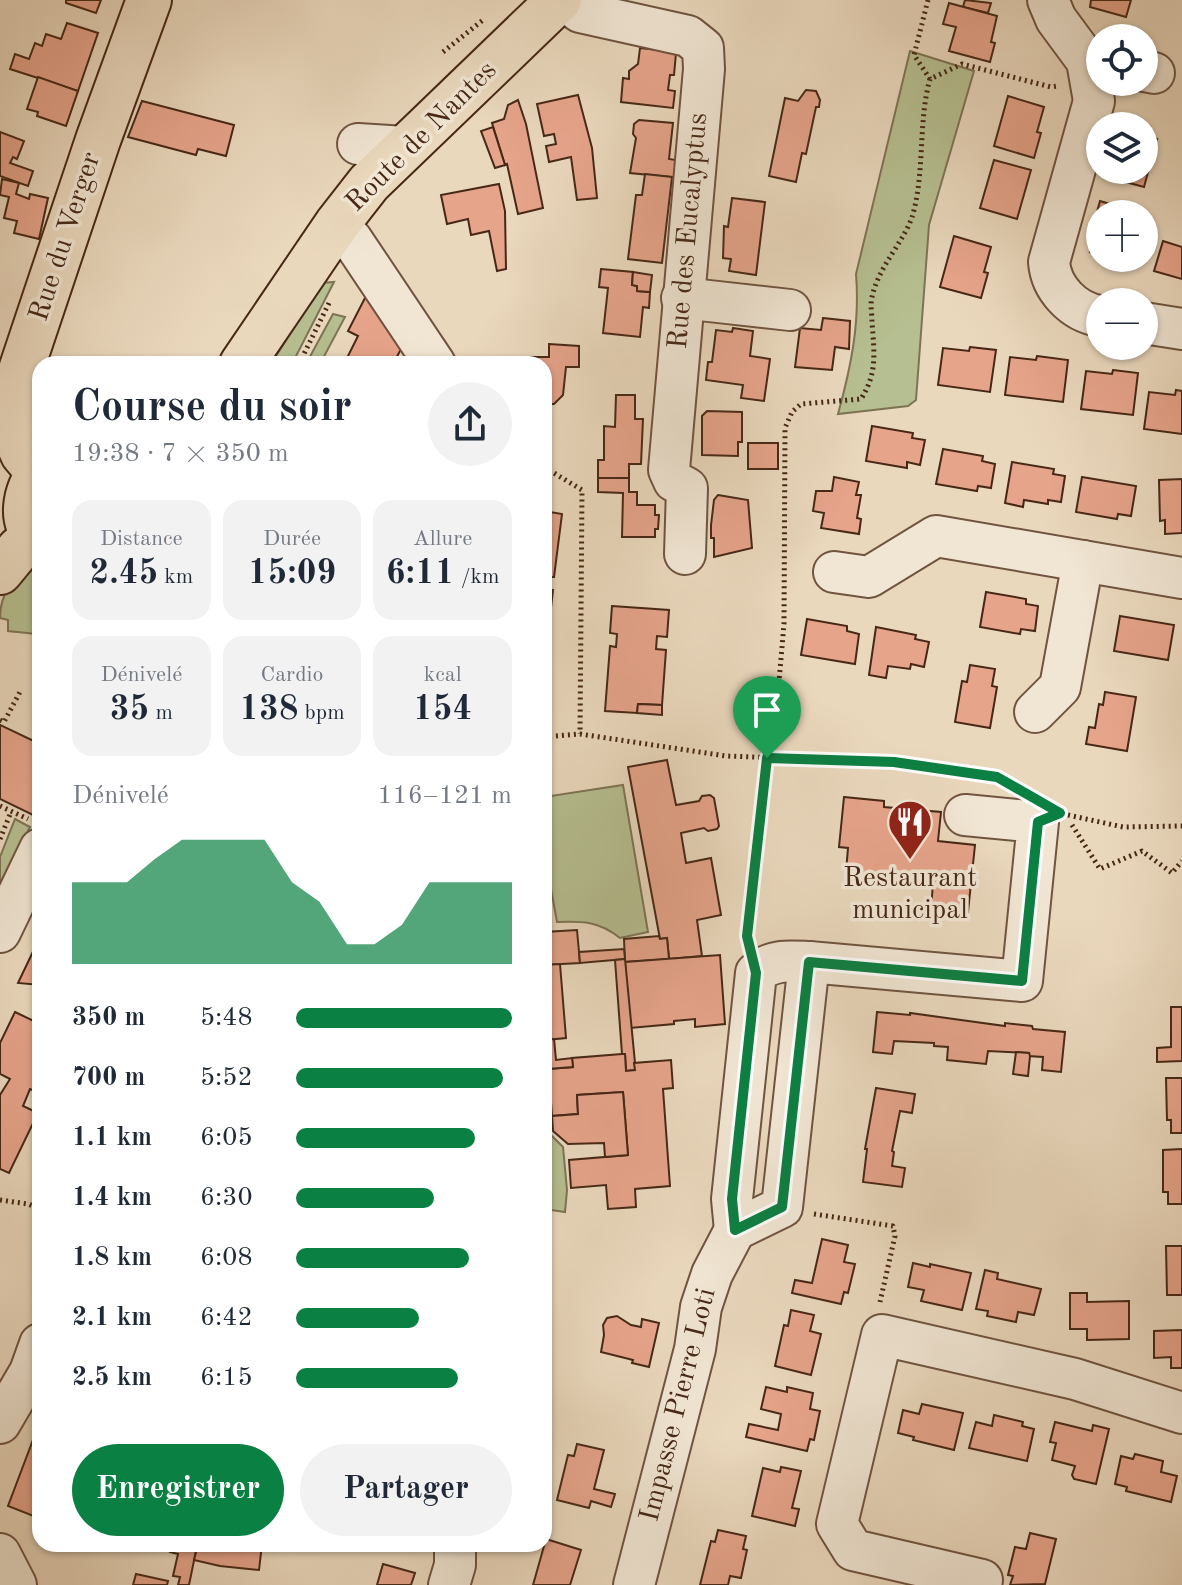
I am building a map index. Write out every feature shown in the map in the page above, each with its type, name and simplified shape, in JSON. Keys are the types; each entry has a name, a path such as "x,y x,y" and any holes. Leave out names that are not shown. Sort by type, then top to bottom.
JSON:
{"main road":[{"name":"Rue du Verger","path":"32,464 23,454 11,427 18,379 98,140 149,0"},
{"name":"Route de Nantes","path":"247,356 337,224 369,183 550,4"},
{"path":"32,485 25,510 32,526"},
{"path":"0,572 19,549 32,541"}],"street":[{"path":"1048,0 1056,19 1086,61"},
{"name":"Rue des Eucalyptus","path":"550,4 688,36 703,48 704,69 669,470 674,481 687,488 685,554"},
{"path":"1086,313 1070,302 1050,276 1049,262 1094,96"},
{"path":"358,144 405,147"},
{"path":"337,224 352,240 430,356"},
{"path":"682,298 790,310"},
{"path":"1158,325 1182,329"},
{"path":"834,572 869,577 936,536 1182,578"},
{"path":"1035,712 1060,687 1083,561"},
{"path":"809,962 782,1207 735,1230 732,1199 756,973 766,965 779,961 809,962 1022,981 1042,809 965,815"},
{"path":"0,932 32,866"},
{"name":"Impasse Pierre Loti","path":"634,1585 695,1349 701,1307 712,1274 735,1230"},
{"path":"982,1580 853,1550 837,1524 882,1335 1075,1379 1182,1413"},
{"path":"0,1423 9,1412 32,1366"},
{"path":"449,1585 455,1552"},
{"path":"0,1554 16,1585"}],"path":[{"path":"756,973 747,936 784,624 785,428 792,412 801,404 861,399 871,383 875,363 871,299 886,260 913,214 921,161 930,79 914,55 928,0"},
{"path":"930,79 962,64 1051,87 1086,72"},
{"path":"303,356 332,299"},
{"path":"552,472 582,490 580,734"},
{"path":"0,720 4,722 21,690"},
{"path":"552,736 580,734 726,756 894,762 997,777 1042,809 1100,869 1142,851 1172,873 1182,861"},
{"path":"0,806 32,821"},
{"path":"1042,809 1123,827 1182,826"},
{"path":"0,839 11,812"},
{"path":"0,1200 32,1206"},
{"path":"782,1207 893,1226 895,1236 879,1308 882,1335"}],"green space":[{"path":"910,51 974,71 929,225 916,400 908,406 838,414 853,345 857,310 856,274"},
{"path":"334,282 296,356 276,356 322,283"},
{"path":"333,314 345,317 324,356 310,356"},
{"path":"31,571 32,634 8,631 8,620 0,618 6,593 16,579"},
{"path":"623,785 648,932 620,938 590,923 557,922 552,895 552,796"},
{"path":"15,819 30,827 0,885 0,857"},
{"path":"552,1136 563,1147 567,1190 565,1212 552,1210"}],"building":[{"path":"66,0 101,0 96,13 66,3"},
{"path":"965,0 991,3 988,13 963,7"},
{"path":"1091,0 1131,0 1126,17 1090,7"},
{"path":"949,3 997,16 990,62 949,51 956,27 943,24"},
{"path":"67,23 98,33 78,91 10,69 15,54 29,59 35,43 42,46 46,34 61,39"},
{"path":"659,38 677,42 674,75 670,75 668,90 675,91 673,108 621,102 623,78 629,79 629,71 638,64 640,48 658,50"},
{"path":"38,77 78,91 66,126 37,116 38,112 27,109"},
{"path":"806,90 816,91 820,100 796,182 769,176 785,98 798,101"},
{"path":"578,95 592,148 597,198 577,200 571,157 549,162 546,146 556,144 554,134 544,136 537,104"},
{"path":"1008,96 1044,107 1034,158 994,146"},
{"path":"518,100 543,208 518,214 507,164 492,123 504,119 508,105"},
{"path":"142,101 234,125 226,156 198,149 196,155 128,137"},
{"path":"639,120 673,123 669,159 682,161 680,178 630,173 636,138 633,134 634,124"},
{"path":"493,127 505,165 495,168 481,131"},
{"path":"0,132 24,141 17,159 13,157 10,163 33,171 28,186 0,176"},
{"path":"994,160 1031,170 1017,219 980,208"},
{"path":"645,174 672,177 662,263 628,259 636,195 642,195"},
{"path":"2,179 19,183 16,194 29,199 30,194 48,198 39,239 14,233 17,221 4,218 9,197 0,195"},
{"path":"499,184 505,211 506,269 497,271 489,231 471,235 468,219 447,224 441,195"},
{"path":"732,198 765,202 756,275 729,271 731,259 723,258 724,226 728,227"},
{"path":"954,236 991,247 981,298 940,287"},
{"path":"1163,241 1182,247 1182,279 1158,272"},
{"path":"601,269 633,272 632,285 637,286 637,291 650,292 649,308 643,307 640,337 603,333 608,288 599,287"},
{"path":"633,272 652,275 650,292 637,291 637,286 632,285"},
{"path":"366,296 401,349 397,356 348,356 358,336 348,331"},
{"path":"823,318 850,321 849,349 835,347 832,370 795,367 800,328 821,330"},
{"path":"733,328 753,331 750,356 770,359 764,401 741,398 743,385 706,380 716,330 732,332"},
{"path":"549,344 579,346 579,367 566,367 563,395 554,404 552,356 549,356"},
{"path":"970,347 996,350 990,392 938,385 943,348 969,351"},
{"path":"1037,356 1068,360 1063,402 1005,395 1010,357 1036,360"},
{"path":"1113,370 1138,373 1133,415 1081,409 1086,371 1112,374"},
{"path":"1176,390 1182,391 1182,434 1144,429 1149,392 1175,395"},
{"path":"616,395 635,395 635,419 643,419 641,464 629,464 629,478 598,478 598,460 604,460 604,426 615,427"},
{"path":"707,411 742,412 742,442 738,442 738,456 702,455 702,416"},
{"path":"872,426 913,433 912,438 925,440 920,465 907,462 907,468 866,461"},
{"path":"748,443 778,443 778,469 748,469"},
{"path":"943,449 983,456 982,461 995,464 991,488 978,486 977,491 936,484"},
{"path":"1012,462 1054,469 1053,474 1065,476 1061,502 1048,500 1048,504 1024,500 1023,507 1005,503"},
{"path":"834,477 859,482 856,495 861,495 857,518 861,519 859,534 821,528 824,513 813,511 816,491 832,491"},
{"path":"1082,477 1136,486 1131,516 1118,514 1117,519 1076,512"},
{"path":"598,478 629,478 629,492 637,492 637,505 655,505 655,515 659,515 655,537 622,537 623,493 598,492"},
{"path":"1182,479 1182,533 1165,534 1165,520 1160,521 1159,480"},
{"path":"718,495 748,500 752,548 714,557 711,525 714,500"},
{"path":"552,512 562,514 552,577"},
{"path":"986,592 1026,599 1026,604 1038,606 1035,631 1021,629 1020,634 980,627"},
{"path":"612,606 669,610 667,637 657,636 656,649 666,650 662,705 638,704 637,713 605,711 610,646 616,647 617,634 610,633"},
{"path":"1120,616 1174,625 1168,660 1114,651"},
{"path":"807,619 847,626 847,631 859,634 855,664 801,655"},
{"path":"876,627 916,635 915,639 929,642 924,667 911,664 910,669 888,666 886,678 869,675"},
{"path":"970,665 995,669 992,686 997,687 990,728 955,722 962,681 967,682"},
{"path":"1105,692 1136,697 1127,751 1086,744 1089,727 1095,728 1099,704 1103,705"},
{"path":"638,704 662,705 662,715 637,713"},
{"path":"0,725 32,740 32,815 0,799"},
{"path":"667,760 676,805 699,801 702,796 710,795 714,798 719,826 708,831 704,828 681,833 686,863 711,858 721,915 697,920 702,956 669,959 667,938 660,939 628,767"},
{"name":"Restaurant municipal","path":"844,797 884,801 884,807 941,812 938,841 975,845 968,912 931,908 933,884 929,884 929,880 921,879 920,883 889,880 890,874 882,873 876,886 845,883 848,848 839,847"},
{"path":"577,930 580,963 552,965 552,932"},
{"path":"659,936 660,939 667,938 669,959 625,962 624,939"},
{"path":"624,949 625,959 580,963 579,952"},
{"path":"32,954 32,984 18,983"},
{"path":"720,955 725,1024 695,1027 695,1019 630,1028 625,962"},
{"path":"625,959 635,1063 635,1070 626,1071 615,960"},
{"path":"552,964 560,964 566,1038 552,1039"},
{"path":"1171,1007 1182,1007 1182,1061 1157,1062 1157,1048 1171,1047"},
{"path":"15,1012 32,1020 32,1090 23,1106 32,1110 32,1125 9,1173 0,1169 0,1095 10,1079 0,1074 0,1043"},
{"path":"877,1012 910,1013 1005,1026 1005,1023 1065,1032 1061,1072 1042,1070 1043,1057 1028,1056 1029,1053 988,1051 986,1064 947,1060 948,1047 934,1046 934,1043 894,1041 892,1054 873,1052"},
{"path":"552,1039 556,1060 572,1058 573,1067 552,1069"},
{"path":"1016,1052 1029,1053 1028,1076 1013,1074"},
{"path":"622,1054 625,1054 626,1071 635,1070 634,1063 671,1060 673,1088 663,1089 670,1186 635,1189 636,1207 608,1209 606,1185 571,1188 569,1160 628,1155 623,1092 577,1095 578,1114 552,1116 552,1069 573,1067 572,1058"},
{"path":"1166,1078 1182,1078 1182,1133 1171,1133 1171,1120 1167,1120"},
{"path":"876,1088 915,1094 912,1113 900,1111 892,1151 892,1166 905,1168 902,1187 863,1182 865,1149"},
{"path":"623,1092 628,1155 605,1157 604,1143 568,1144 553,1131 552,1116 578,1114 577,1095"},
{"path":"1182,1149 1182,1204 1168,1204 1168,1192 1163,1192 1163,1150"},
{"path":"822,1239 848,1245 844,1262 855,1264 848,1293 844,1292 841,1304 792,1293 795,1280 812,1283"},
{"path":"1166,1246 1182,1246 1182,1295 1167,1295"},
{"path":"913,1263 971,1273 962,1310 921,1301 924,1290 908,1287"},
{"path":"985,1270 998,1273 997,1279 1041,1289 1034,1315 1018,1312 1016,1322 987,1316 988,1311 976,1309"},
{"path":"1070,1293 1087,1293 1087,1302 1129,1301 1129,1339 1087,1340 1087,1329 1070,1329"},
{"path":"791,1310 814,1315 810,1331 821,1334 811,1375 775,1366 784,1325 788,1326"},
{"path":"617,1316 641,1327 642,1319 659,1323 649,1367 601,1352 603,1325 607,1318"},
{"path":"1182,1330 1182,1368 1171,1368 1171,1357 1154,1358 1154,1331"},
{"path":"766,1387 787,1392 787,1387 813,1393 810,1409 820,1411 814,1440 810,1439 807,1451 746,1437 749,1424 778,1430 781,1414 761,1409"},
{"path":"922,1404 963,1413 954,1450 898,1433 903,1410 919,1414"},
{"path":"994,1415 1023,1422 1022,1426 1034,1429 1027,1461 969,1448 976,1422 992,1426"},
{"path":"1055,1422 1092,1431 1093,1425 1109,1429 1096,1484 1074,1479 1075,1466 1052,1460 1056,1443 1050,1442"},
{"path":"32,1443 32,1515 8,1506"},
{"path":"577,1444 604,1450 594,1489 615,1494 611,1507 591,1501 589,1508 557,1500 568,1455 574,1456"},
{"path":"1135,1454 1163,1461 1161,1472 1177,1476 1171,1502 1126,1491 1127,1487 1115,1484 1121,1456 1133,1459"},
{"path":"781,1467 801,1471 792,1508 799,1509 795,1526 752,1516 763,1468 780,1472"},
{"path":"718,1530 746,1536 743,1549 747,1550 741,1578 730,1576 728,1585 700,1585 711,1541 715,1542"},
{"path":"1030,1533 1056,1539 1045,1584 1010,1585 1013,1576 1008,1575 1015,1547 1026,1549"},
{"path":"552,1541 581,1550 570,1585 533,1585 542,1552 552,1552"},
{"path":"170,1552 196,1552 189,1585 178,1585 180,1577 173,1576 178,1554"},
{"path":"196,1552 261,1552 259,1570 194,1560"},
{"path":"383,1564 415,1573 411,1585 377,1585"},
{"path":"136,1574 168,1581 167,1585 133,1585"}],"place":[{"name":"Restaurant municipal","path":"910,861"}],"route":[{"path":"767,758 894,762 997,777 1060,813 1038,822 1022,981 809,962 782,1207 735,1230 732,1199 756,973 747,936 767,758"}]}
